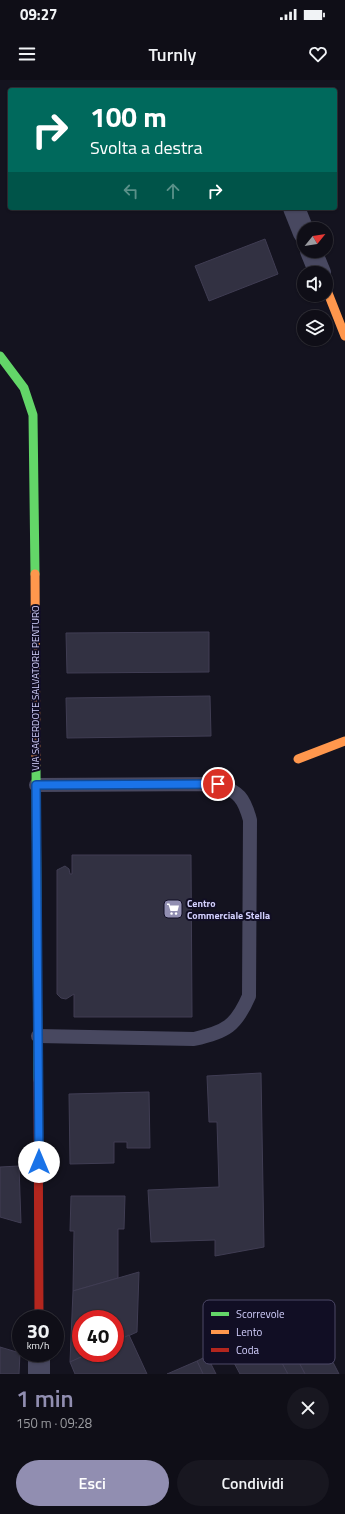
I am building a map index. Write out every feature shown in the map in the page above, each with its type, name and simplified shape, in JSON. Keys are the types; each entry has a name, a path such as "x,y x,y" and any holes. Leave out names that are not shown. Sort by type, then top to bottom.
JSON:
{"street":[{"path":"295,210 300,222"},
{"path":"332,302 345,336"},
{"name":"VIA SACERDOTE SALVATORE PENTURO","path":"0,356 24,386 32,405 33,419 39,1310"},
{"path":"298,759 345,741"},
{"path":"39,1362 39,1374"}],"lane":[{"path":"36,785 218,784 234,790 245,803 250,820 249,996 241,1014 232,1024 216,1034 194,1039 38,1036"}],"building":[{"path":"265,239 278,274 209,301 195,266"},
{"path":"209,632 209,672 67,673 66,633"},
{"path":"210,696 211,736 67,738 66,698"},
{"path":"72,855 191,855 192,1017 74,1017 74,994 66,999 61,998 57,994 57,870 65,866 69,869 70,874 72,874"},
{"path":"261,1073 264,1247 215,1256 215,1240 151,1242 148,1190 219,1187 217,1122 209,1122 207,1076"},
{"path":"149,1092 150,1148 127,1148 127,1142 114,1142 114,1163 70,1164 69,1094"},
{"path":"19,1166 21,1223 0,1217 0,1167"},
{"path":"71,1196 125,1196 124,1229 118,1229 118,1278 73,1291 74,1231 70,1231"},
{"path":"139,1272 137,1332 124,1338 124,1310 72,1310 73,1291"},
{"path":"72,1315 72,1361 70,1362"},
{"path":"129,1335 147,1374 75,1374 70,1362 72,1361 124,1362 124,1338"},
{"path":"0,1347 12,1351 12,1362 20,1362 19,1374 0,1374"},
{"path":"203,1358 203,1364 211,1364 216,1374 203,1374 197,1361"},
{"path":"197,1361 203,1374 167,1374"},
{"path":"235,1364 283,1364 288,1374 240,1374"},
{"path":"282,1364 300,1364 305,1374 288,1374"},
{"path":"300,1364 334,1364 339,1374 305,1374"}],"traffic: fast":[{"path":"0,356 24,388 33,415 35,574"},
{"path":"36,765 38,1080"}],"traffic: slow":[{"path":"332,302 345,336"},
{"path":"35,574 36,765"},
{"path":"298,759 345,741"}],"traffic: jam":[{"path":"38,1080 39,1310"}],"place":[{"name":"Centro Commerciale Stella","path":"173,909"}],"route":[{"path":"39,1162 36,785 218,784"}]}
